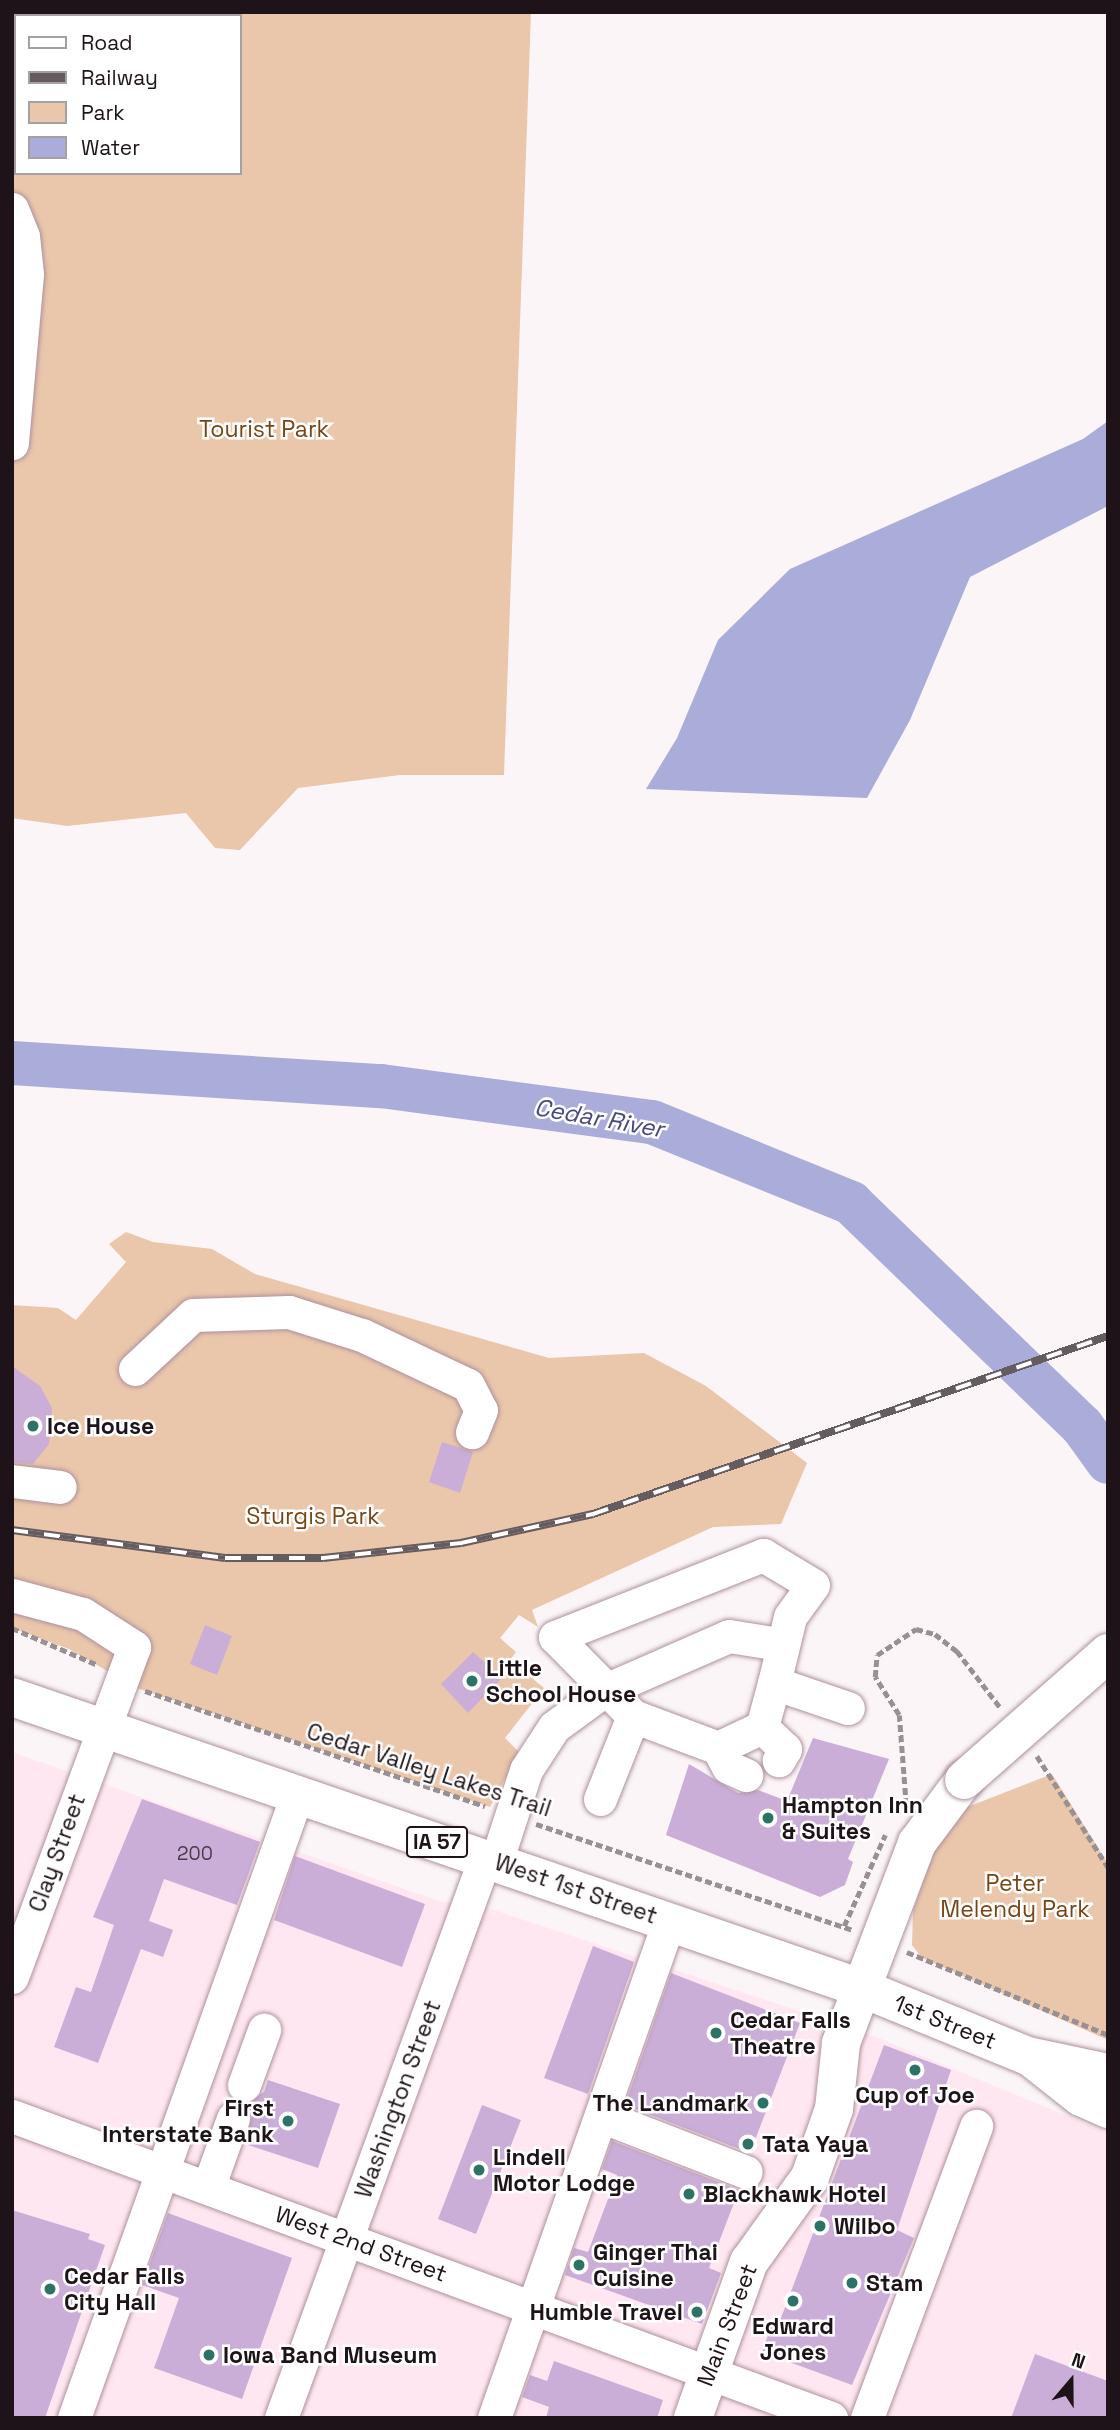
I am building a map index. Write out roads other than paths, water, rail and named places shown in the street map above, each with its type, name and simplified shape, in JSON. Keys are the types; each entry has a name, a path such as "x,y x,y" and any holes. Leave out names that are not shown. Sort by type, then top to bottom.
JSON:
{"main road":[{"name":"Main Street","path":"693,2418 749,2262 810,2177 834,2109 841,2043 861,1988 861,1933 917,1843 964,1780 1108,1653"},
{"name":"West 1st Street","path":"12,1697 861,1988"},
{"name":"1st Street","path":"861,1988 1028,2056 1108,2073"},
{"name":"1st Street","path":"1028,2056 1081,2097 1108,2109"}],"street":[{"path":"12,209 23,236 27,274 12,443"},
{"path":"135,1369 193,1315 289,1312 362,1335 468,1385 481,1410 472,1432"},
{"path":"12,1481 60,1487"},
{"path":"718,1748 762,1727 790,1617 814,1585 763,1555 555,1637 603,1690 633,1716 718,1748 728,1767 746,1775"},
{"name":"Clay Street","path":"12,1595 111,1628 134,1647 12,1977"},
{"name":"Washington Street","path":"281,2418 346,2239 491,1860 512,1815 526,1770 554,1727 603,1690 729,1636 767,1642"},
{"path":"774,1683 848,1708"},
{"path":"600,1798 633,1716"},
{"path":"762,1727 785,1749 779,1759"},
{"path":"74,2418 298,1795"},
{"path":"494,2418 668,1921"},
{"path":"244,2085 264,2030"},
{"name":"West 2nd Street","path":"12,2116 831,2418"},
{"path":"601,2116 746,2172"},
{"path":"208,2188 233,2118"},
{"path":"867,2418 976,2126"}],"water":[{"path":"1108,421 1108,506 970,577 910,720 867,798 646,789 677,738 718,640 790,569 1083,439"}],"waterway":[{"name":"Cedar River","path":"12,1063 381,1086 652,1122 851,1203 1082,1426 1108,1462"}],"railway":[{"path":"12,1530 225,1558 323,1558 461,1543 593,1514 1108,1336"}],"place":[{"name":"Ice House","path":"33,1426"},
{"name":"Little School House","path":"472,1681"},
{"name":"Hampton Inn & Suites","path":"768,1818"},
{"name":"Cedar Falls Theatre","path":"716,2033"},
{"name":"Cup of Joe","path":"915,2070"},
{"name":"The Landmark","path":"763,2103"},
{"name":"First Interstate Bank","path":"288,2121"},
{"name":"Tata Yaya","path":"748,2144"},
{"name":"Lindell Motor Lodge","path":"479,2170"},
{"name":"Blackhawk Hotel","path":"689,2194"},
{"name":"Wilbo","path":"820,2226"},
{"name":"Ginger Thai Cuisine","path":"579,2265"},
{"name":"Stam","path":"852,2283"},
{"name":"Cedar Falls City Hall","path":"50,2289"},
{"name":"Edward Jones","path":"793,2301"},
{"name":"Humble Travel","path":"697,2312"},
{"name":"Iowa Band Museum","path":"209,2355"}],"park label":[{"name":"Tourist Park","path":"264,429"},
{"name":"Sturgis Park","path":"313,1516"},
{"name":"Peter Melendy Park","path":"1015,1896"}]}
